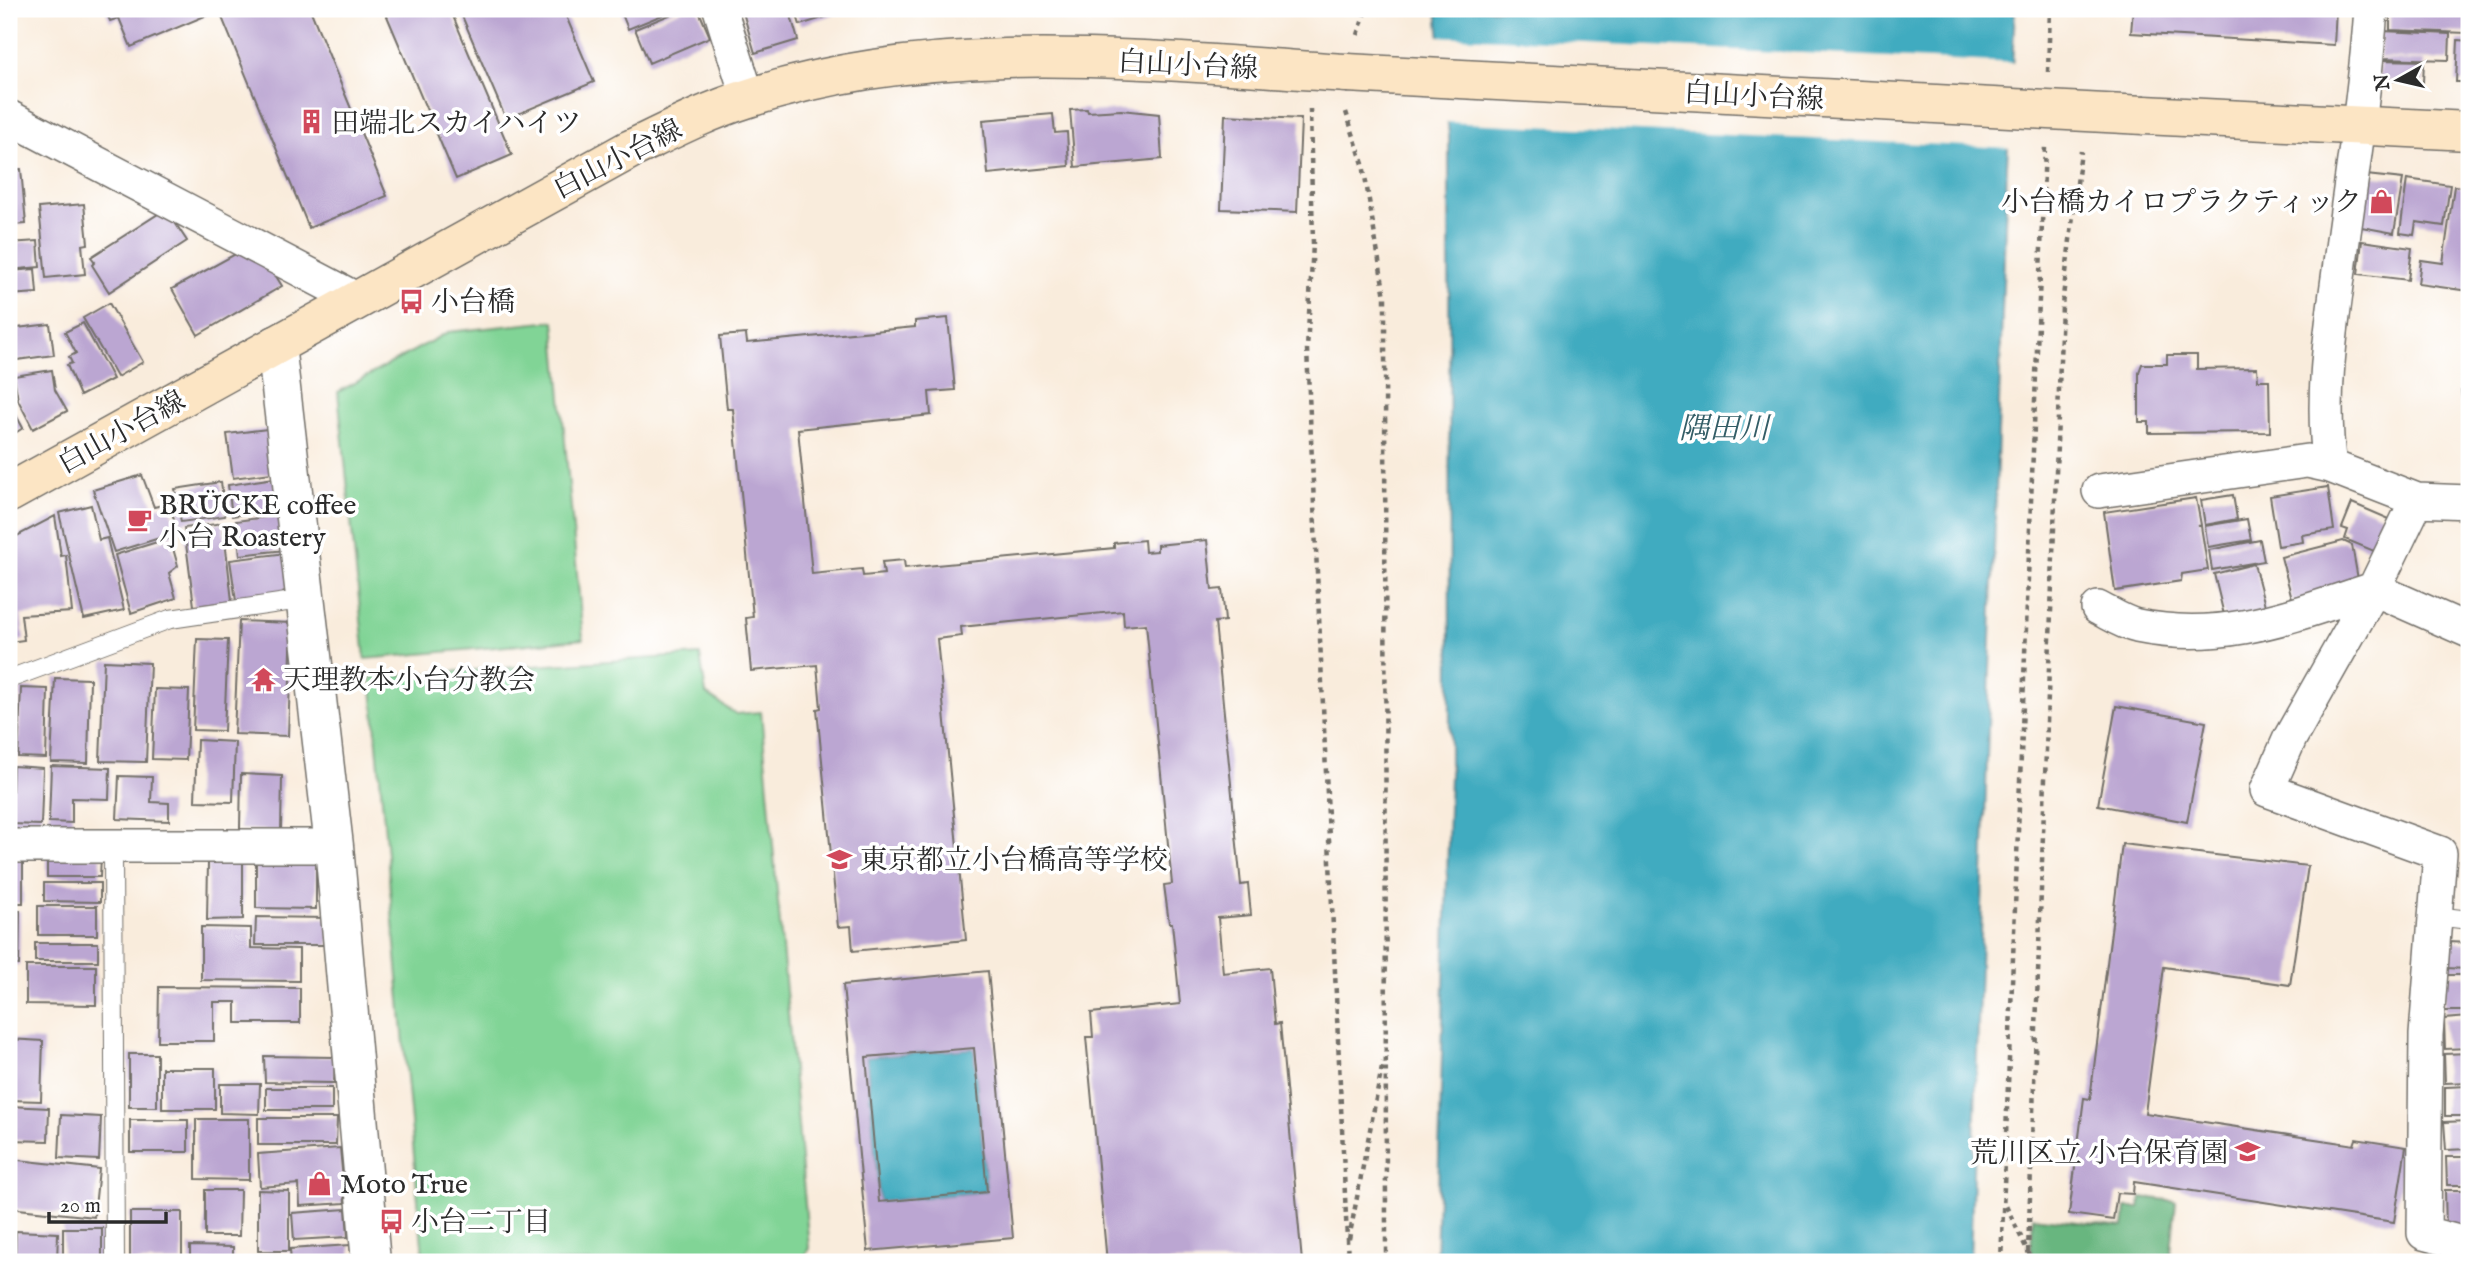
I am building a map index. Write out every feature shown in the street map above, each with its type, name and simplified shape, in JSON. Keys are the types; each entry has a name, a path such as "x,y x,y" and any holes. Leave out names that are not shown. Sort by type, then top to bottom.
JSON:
{"main road":[{"name":"白山小台線","path":"9,493 629,150 748,98 815,80 920,63 1028,59 1151,61 1346,90 2087,112 2469,131"}],"street":[{"path":"720,9 748,98"},
{"path":"2330,466 2325,432 2332,322 2359,124 2371,9"},
{"path":"9,117 358,300"},
{"path":"276,345 334,846 371,1262"},
{"path":"2099,491 2307,461 2330,466 2417,500 2469,502"},
{"path":"2417,500 2374,589 2290,738 2267,790 2440,853 2426,1035 2422,1247 2469,1245"},
{"path":"2098,608 2136,626 2211,632 2270,624 2374,589 2469,631"},
{"path":"9,846 334,846"}],"lane":[{"path":"9,679 170,619 307,599"},
{"path":"113,848 115,1262"},
{"path":"2436,916 2469,920"}],"path":[{"path":"2048,78 2050,9"},
{"path":"1346,90 1363,164 1385,297 1386,1262"},
{"path":"1310,106 1313,244 1307,349 1348,1262"},
{"path":"2028,1252 2062,305 2087,112"},
{"path":"2001,1262 2045,134"},
{"path":"1348,1246 1386,1049"},
{"path":"2005,1204 2033,1262"}],"green space":[{"path":"554,321 583,639 365,659 338,392 448,332"},
{"path":"700,655 706,694 736,714 761,712 809,1248 802,1262 426,1262 423,1256 371,677"},
{"path":"2141,1197 2176,1201 2170,1262 2030,1262 2033,1217 2124,1227 2126,1208 2140,1208"}],"water":[{"name":"隅田川","path":"1437,9 2015,9 2007,166 1970,1262 1436,1262 1450,774 1449,136"},
{"path":"974,1048 987,1192 879,1202 866,1057"}],"pier":[{"path":"1436,36 2016,63 2011,148 1444,122"}],"building":[{"name":"田端北スカイハイツ","path":"105,9 310,9 387,196 309,228 219,10 131,47 119,18 110,21"},
{"path":"384,9 450,9 512,155 456,179"},
{"path":"459,9 563,9 594,82 506,119"},
{"path":"620,9 677,9 628,29"},
{"path":"684,9 698,9 710,37 649,63 635,29"},
{"path":"742,9 789,9 798,40 755,53"},
{"path":"795,9 845,9 845,11 800,25"},
{"path":"2133,9 2336,9 2334,45 2131,33"},
{"path":"2390,9 2468,9 2467,33 2390,30"},
{"path":"2381,31 2450,34 2449,60 2380,58"},
{"path":"2458,40 2469,41 2469,82 2456,82"},
{"path":"2380,60 2424,61 2423,82 2379,80"},
{"path":"1087,109 1088,112 1121,110 1159,114 1162,159 1075,167 1070,110"},
{"path":"1053,114 1055,133 1067,132 1069,166 988,174 983,120"},
{"path":"1225,115 1301,119 1297,212 1221,209"},
{"path":"21,169 26,224 9,225 9,170"},
{"path":"2366,175 2403,179 2394,233 2356,226"},
{"path":"2407,179 2450,185 2444,226 2416,222 2414,235 2400,233"},
{"path":"2454,186 2469,188 2469,291 2418,284 2421,260 2443,263"},
{"path":"84,204 88,244 82,245 85,274 46,278 39,208"},
{"path":"166,209 187,241 109,292 92,265 95,262 91,257"},
{"path":"38,241 40,267 9,270 9,243"},
{"path":"2362,241 2412,248 2408,280 2358,274"},
{"path":"239,252 269,265 282,286 198,335 172,289"},
{"path":"35,269 37,293 9,295 9,271"},
{"path":"109,303 143,362 117,377 83,318"},
{"path":"948,318 955,390 929,392 931,415 798,429 812,574 862,569 863,576 884,574 882,562 904,560 905,568 1114,548 1114,543 1144,540 1145,552 1157,551 1157,545 1207,540 1212,590 1222,589 1225,621 1215,622 1241,885 1248,884 1251,915 1218,918 1223,973 1270,968 1275,1024 1280,1023 1302,1262 1107,1262 1086,1037 1093,1037 1091,1013 1180,1004 1172,923 1169,923 1164,885 1172,884 1146,624 1124,626 1123,611 961,627 962,636 937,639 966,940 853,951 851,926 838,927 817,709 821,708 817,665 751,671 746,618 753,617 733,409 727,409 720,336 746,334 747,343 915,327 915,321"},
{"path":"83,323 113,379 80,396 67,365 72,363 69,357 76,353 65,332"},
{"path":"50,324 54,355 9,361 9,329"},
{"path":"2167,355 2197,355 2197,369 2257,368 2258,380 2269,380 2270,432 2149,433 2149,422 2139,422 2139,372 2142,364 2167,364"},
{"path":"52,370 55,390 67,411 33,429 18,400 14,376"},
{"path":"2469,390 2469,447 2468,447 2461,391"},
{"path":"9,402 23,428 9,437"},
{"path":"267,429 272,473 233,478 227,434"},
{"name":"BRÜCKE coffee 小台 Roastery","path":"142,475 154,507 171,503 176,533 114,552 93,490"},
{"path":"275,478 280,510 232,516 228,485"},
{"path":"221,482 225,516 181,522 175,489"},
{"path":"2328,487 2334,530 2302,535 2303,542 2278,546 2270,496"},
{"path":"2233,495 2237,519 2205,525 2201,500"},
{"path":"2196,498 2201,525 2198,526 2201,526 2208,570 2182,574 2181,581 2115,591 2104,512"},
{"path":"2352,503 2394,521 2381,554 2345,539 2348,530 2342,528"},
{"path":"91,505 99,540 107,538 124,610 84,619 59,513"},
{"path":"280,515 285,550 240,555 236,521"},
{"path":"55,516 61,556 66,555 72,612 21,615 24,640 9,642 9,540"},
{"path":"2247,519 2251,540 2208,547 2205,526"},
{"path":"223,523 232,601 194,606 184,528"},
{"path":"170,538 178,566 169,573 176,598 131,613 115,555"},
{"path":"2260,540 2264,561 2212,570 2209,550"},
{"path":"2343,541 2352,545 2359,585 2293,602 2281,557"},
{"path":"286,553 290,582 281,596 236,601 230,560"},
{"path":"2254,564 2267,613 2226,623 2214,574"},
{"name":"天理教本小台分教会","path":"239,621 292,623 288,736 234,734"},
{"path":"197,639 228,640 224,731 193,730"},
{"path":"104,661 150,663 146,762 100,761"},
{"path":"55,678 90,679 88,763 51,762"},
{"path":"21,688 48,689 46,758 18,757"},
{"path":"155,689 189,690 186,760 152,759"},
{"path":"9,700 14,700 12,756 9,756"},
{"path":"2116,706 2206,722 2187,822 2098,805"},
{"path":"197,740 235,742 233,802 195,801"},
{"path":"13,766 43,768 41,825 11,824"},
{"path":"51,766 110,768 109,799 72,798 72,823 49,822"},
{"path":"241,774 282,776 281,831 240,829"},
{"path":"119,776 152,777 151,802 169,803 169,821 117,819"},
{"path":"2122,844 2308,866 2290,985 2164,967 2145,1113 2354,1145 2356,1139 2406,1147 2394,1222 2134,1182 2133,1194 2117,1193 2113,1220 2069,1214 2084,1098 2090,1099"},
{"path":"9,855 23,856 23,903 9,903"},
{"path":"47,856 101,857 100,877 47,877"},
{"path":"256,858 316,858 316,909 256,908"},
{"path":"208,863 243,863 243,919 207,920"},
{"path":"44,883 100,883 100,902 44,901"},
{"path":"38,906 97,906 97,935 38,935"},
{"path":"9,911 20,911 19,965 9,965"},
{"path":"256,917 329,918 329,945 255,945"},
{"path":"201,927 251,928 251,948 299,949 299,981 201,980"},
{"path":"2447,942 2469,943 2469,969 2445,968"},
{"path":"35,943 98,943 98,961 35,961"},
{"path":"26,966 96,966 96,1005 26,1004"},
{"path":"988,971 1013,1238 868,1251 843,985","holes":["974,1048 987,1192 879,1202 866,1057"]},
{"path":"2445,975 2469,975 2469,1011 2445,1011"},
{"path":"159,987 300,988 300,1023 236,1023 236,1002 214,1002 214,1041 158,1041"},
{"path":"2469,1017 2469,1048 2445,1049 2444,1019"},
{"path":"9,1039 43,1041 41,1101 9,1100"},
{"path":"2469,1053 2469,1082 2445,1083 2444,1054"},
{"path":"129,1054 157,1054 157,1107 129,1107"},
{"path":"264,1056 335,1057 334,1083 265,1082"},
{"path":"162,1068 215,1068 215,1109 162,1109"},
{"path":"220,1084 260,1084 259,1114 220,1113"},
{"path":"2469,1086 2469,1116 2445,1116 2445,1087"},
{"path":"266,1088 332,1088 332,1110 266,1110"},
{"path":"9,1106 49,1108 48,1141 9,1140"},
{"path":"61,1115 101,1117 99,1160 59,1158"},
{"path":"258,1118 337,1118 336,1145 258,1145"},
{"path":"196,1119 249,1119 249,1180 196,1179"},
{"path":"130,1120 188,1120 188,1152 130,1152"},
{"path":"2469,1121 2469,1149 2446,1150 2444,1122"},
{"path":"340,1148 345,1203 300,1206 299,1184 260,1187 258,1154"},
{"path":"2446,1157 2469,1157 2469,1185 2447,1185"},
{"path":"9,1159 99,1169 94,1217 9,1208"},
{"path":"205,1190 240,1190 239,1236 205,1236"},
{"path":"258,1190 289,1191 289,1251 258,1251"},
{"path":"2445,1190 2469,1190 2469,1228 2446,1228"},
{"path":"346,1209 348,1237 294,1240 292,1213"},
{"path":"130,1212 182,1212 182,1262 130,1262"},
{"path":"63,1228 102,1228 102,1262 63,1262"},
{"path":"16,1231 58,1233 57,1262 15,1262"},
{"path":"350,1245 352,1262 291,1262 290,1249"},
{"path":"190,1246 233,1247 233,1262 190,1262"},
{"path":"283,1258 283,1262 257,1262 257,1260"}],"place":[{"name":"田端北スカイハイツ","path":"311,122"},
{"name":"小台橋カイロプラクティック","path":"2382,201"},
{"name":"小台橋","path":"411,301"},
{"name":"BRÜCKE coffee 小台 Roastery","path":"139,520"},
{"name":"天理教本小台分教会","path":"263,679"},
{"name":"東京都立小台橋高等学校","path":"840,859"},
{"name":"荒川区立 小台保育園","path":"2248,1152"},
{"name":"Moto True","path":"320,1183"},
{"name":"小台二丁目","path":"391,1221"}]}
